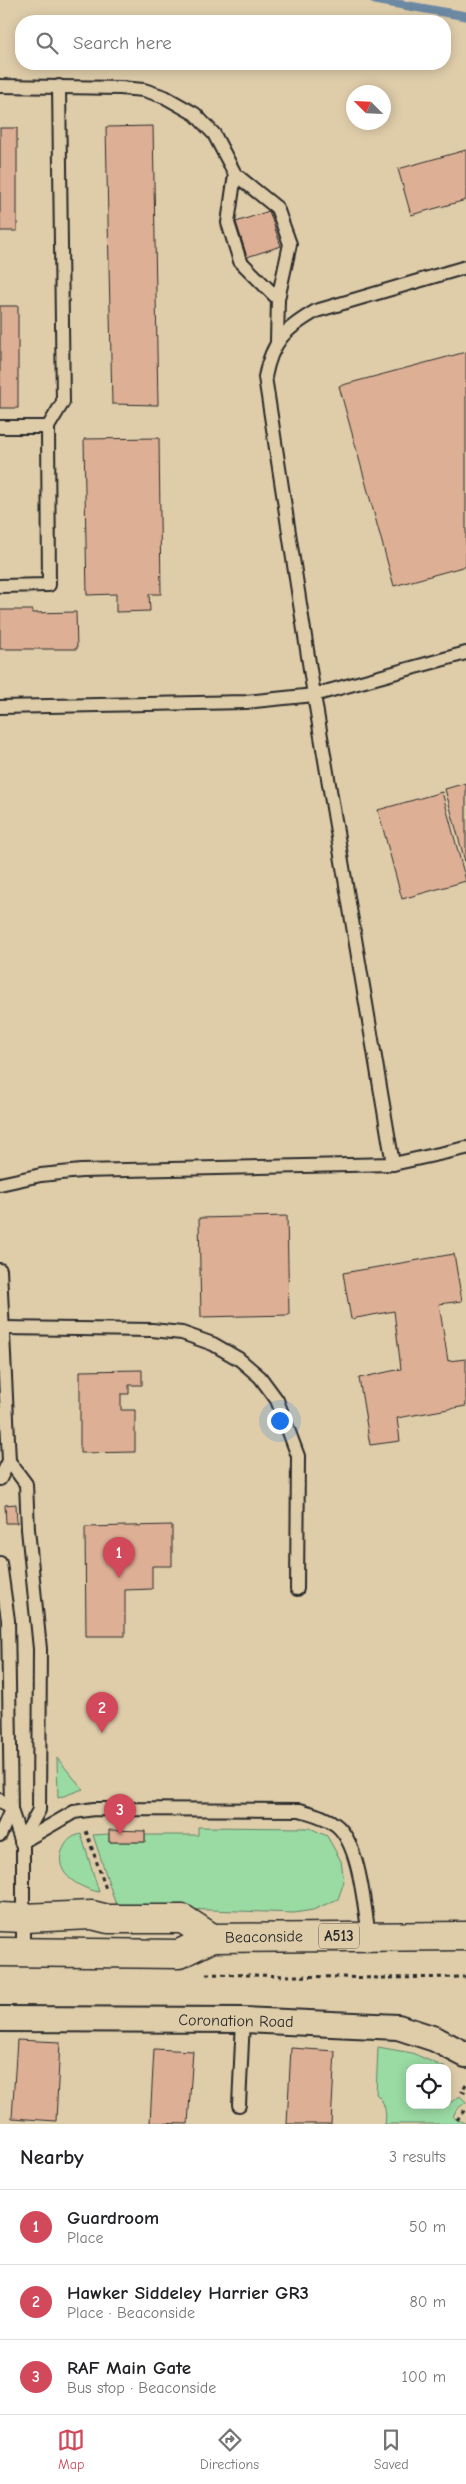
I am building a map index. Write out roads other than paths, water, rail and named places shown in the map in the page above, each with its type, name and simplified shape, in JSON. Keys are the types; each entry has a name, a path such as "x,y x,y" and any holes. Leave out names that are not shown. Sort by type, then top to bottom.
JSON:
{"highway":[{"name":"Beaconside","path":"12,1918 92,1915 108,1919 183,1919 212,1938"},
{"name":"Beaconside","path":"12,1952 179,1954 212,1938 369,1935 466,1936"}],"street":[{"name":"Coronation Road","path":"0,2018 242,2020 398,2027 435,2039 466,2055"}],"lane":[{"path":"0,86 59,86 144,90 165,97 195,114 214,134 235,174 277,208 290,244 278,299 277,341"},
{"path":"0,586 49,585 48,427 63,402 59,86"},
{"path":"235,174 228,223 240,261 278,299"},
{"path":"393,1164 314,695 265,377 269,355 277,341 294,323 316,311 466,267"},
{"path":"0,427 48,427"},
{"path":"0,707 246,702 314,695 466,653"},
{"path":"0,1184 41,1174 81,1171 393,1164 466,1148"},
{"path":"0,1270 9,1461 0,1479"},
{"path":"2,1328 152,1330 182,1333 213,1344 246,1365 260,1377 277,1400 298,1456 297,1589"},
{"path":"9,1461 26,1484 28,1529 40,1650 39,1810 21,1842 12,1918 12,1952"},
{"path":"0,1563 8,1620 11,1810 21,1842"},
{"path":"0,1800 11,1810"},
{"path":"21,1842 66,1815 94,1809 300,1810 320,1816 337,1826 348,1840 355,1861 369,1935"},
{"path":"0,1835 11,1810"},
{"path":"239,2105 242,2020"}],"waterway":[{"path":"375,0 466,16"}],"place":[{"name":"Guardroom","path":"119,1578"},
{"name":"Hawker Siddeley Harrier GR3","path":"102,1733"},
{"name":"RAF Main Gate","path":"120,1835"}]}
